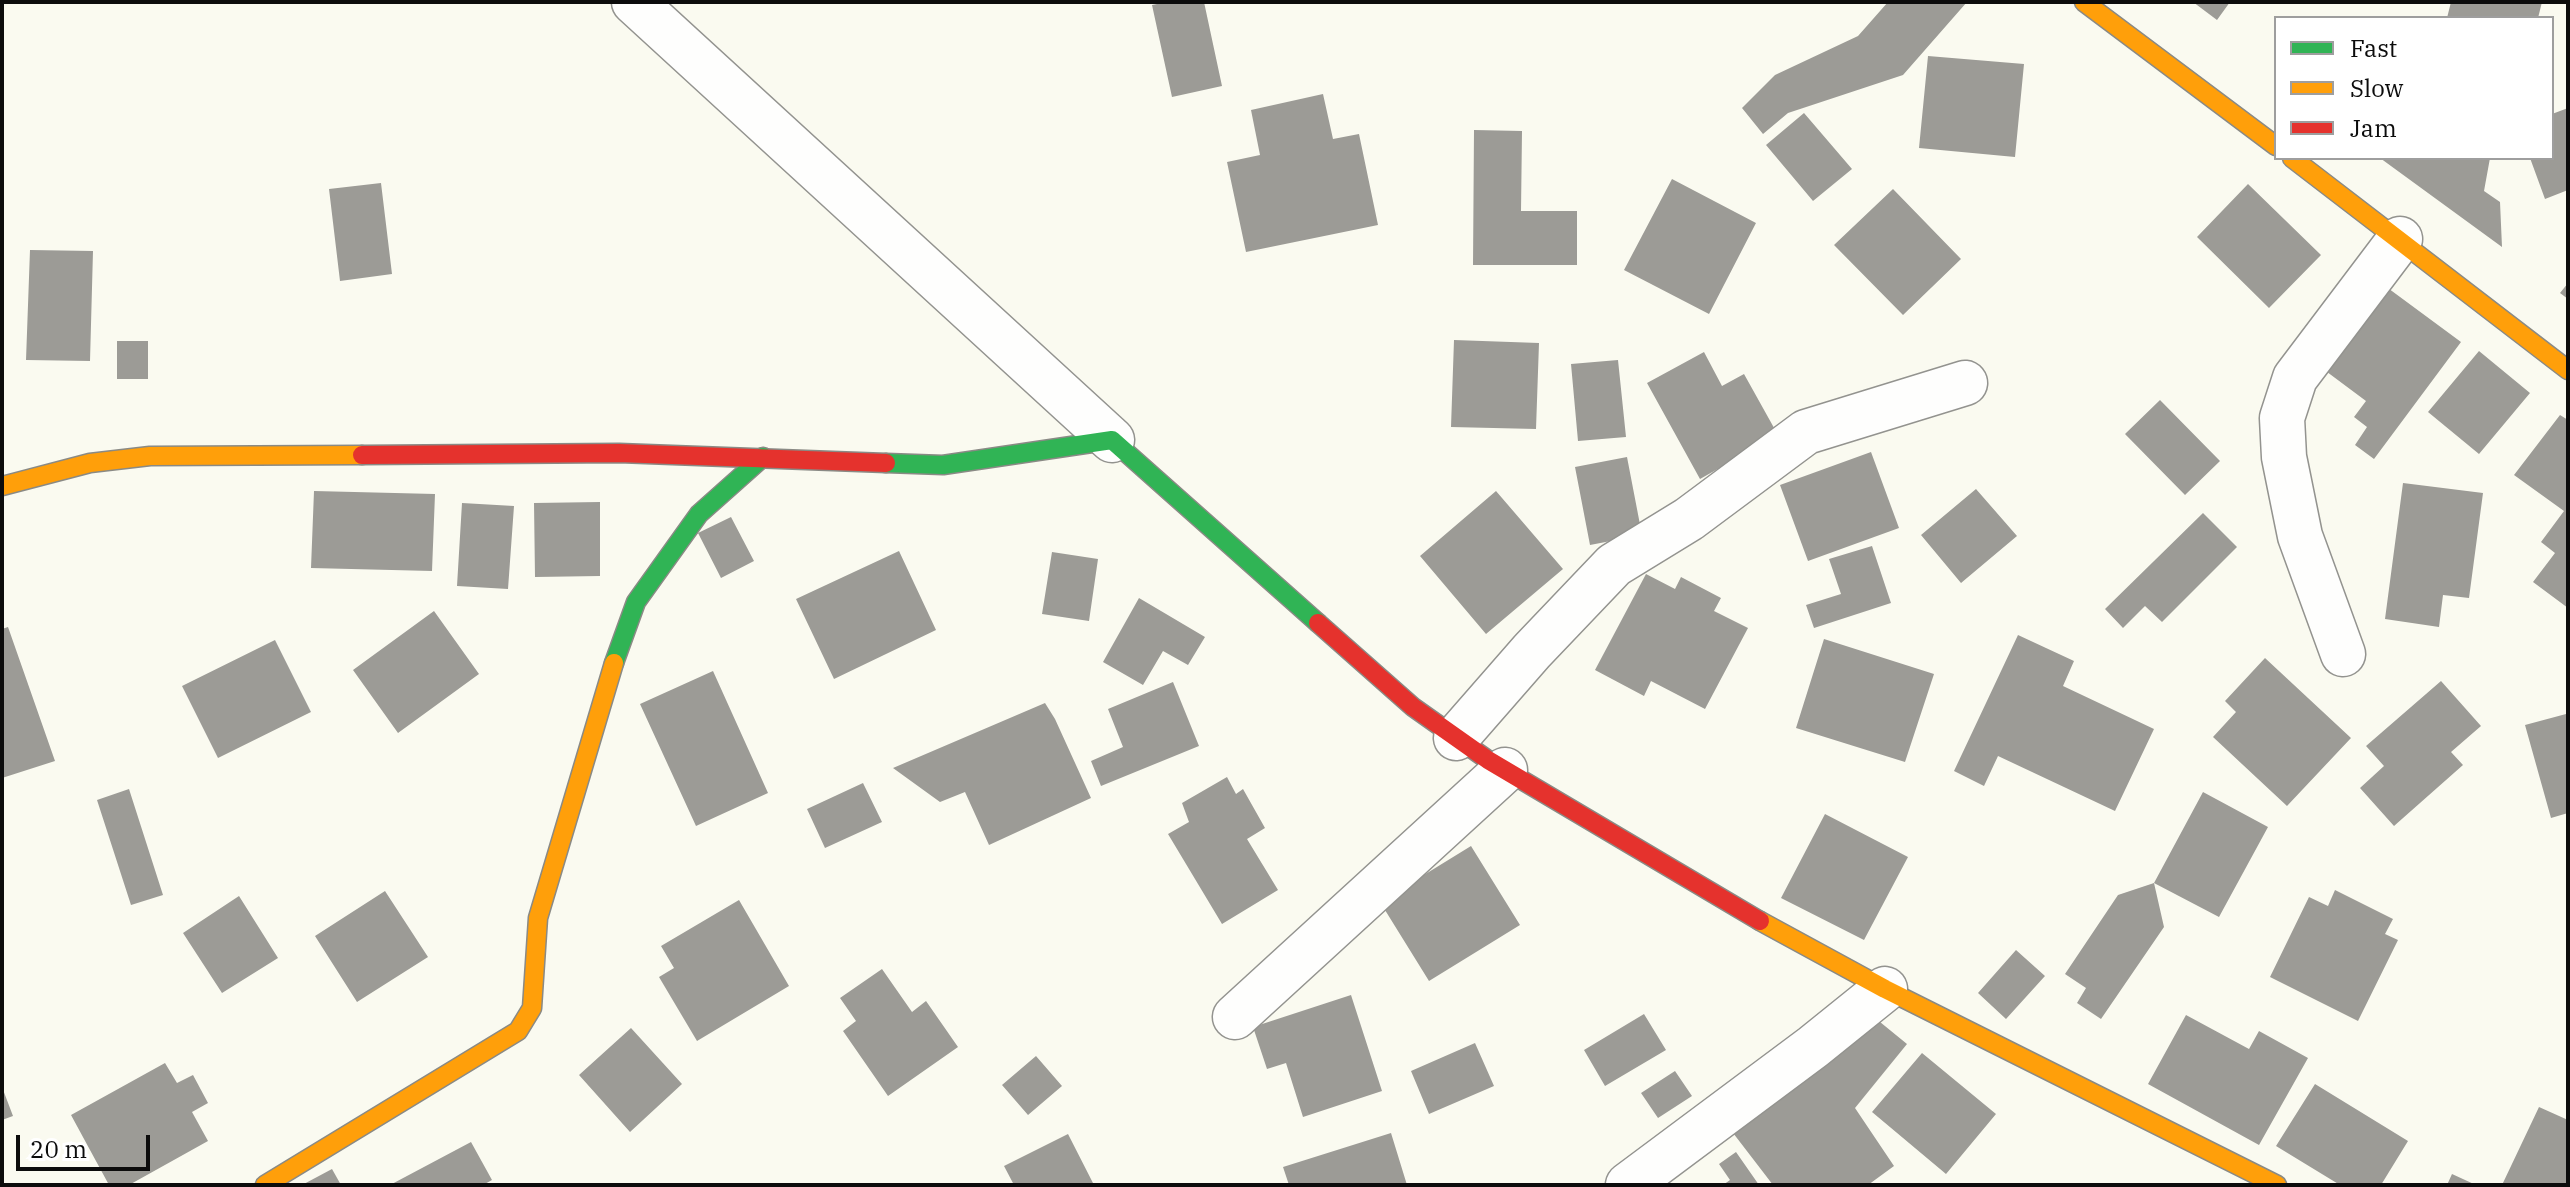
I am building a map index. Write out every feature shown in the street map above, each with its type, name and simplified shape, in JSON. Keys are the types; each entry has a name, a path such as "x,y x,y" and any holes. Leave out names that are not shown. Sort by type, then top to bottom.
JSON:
{"street":[{"path":"634,2 1112,440 1413,707 1456,738 1727,904 1885,989 2277,1185"},
{"path":"2084,2 2274,144"},
{"path":"2295,160 2568,370"},
{"path":"2343,654 2300,536 2284,457 2282,418 2295,378 2400,239"},
{"path":"1456,738 1532,651 1614,565 1689,519 1806,432 1965,383"},
{"path":"2,486 90,463 150,456 619,453 943,465 1112,440"},
{"path":"265,1185 518,1031 532,1008 538,918 589,743 636,602 699,514 763,457"},
{"path":"1235,1017 1505,770"},
{"path":"1628,1185 1813,1047 1885,989"}],"building":[{"path":"1204,2 1222,86 1172,97 1152,5"},
{"path":"1888,2 1967,2 1903,75 1788,113 1763,134 1742,108 1775,75 1858,36"},
{"path":"2193,2 2230,2 2217,20"},
{"path":"2451,2 2542,2 2538,16 2448,16"},
{"path":"1928,56 2024,64 2015,157 1919,148"},
{"path":"1323,94 1333,139 1359,134 1378,225 1246,252 1227,162 1260,155 1251,110"},
{"path":"2568,108 2568,190 2545,199 2531,160 2554,160 2554,113"},
{"path":"1804,113 1852,169 1813,201 1766,145"},
{"path":"1474,130 1522,131 1521,211 1577,211 1577,265 1473,265"},
{"path":"2383,160 2490,160 2484,191 2500,202 2502,247"},
{"path":"1672,179 1756,223 1709,314 1624,270"},
{"path":"381,183 392,274 340,281 329,189"},
{"path":"2248,184 2321,255 2269,308 2197,237"},
{"path":"1893,189 1961,259 1903,315 1834,245"},
{"path":"30,250 93,251 90,361 26,360"},
{"path":"2377,280 2461,342 2374,459 2355,445 2367,427 2354,417 2366,401 2315,363"},
{"path":"2568,283 2568,299 2560,293"},
{"path":"1454,340 1539,343 1536,429 1451,427"},
{"path":"117,341 148,341 148,379 117,379"},
{"path":"2479,351 2530,393 2479,454 2428,412"},
{"path":"1704,352 1722,386 1744,374 1778,435 1700,479 1647,383"},
{"path":"1618,360 1626,437 1578,441 1571,364"},
{"path":"2160,400 2220,461 2185,495 2125,434"},
{"path":"2560,415 2568,420 2568,608 2533,582 2555,553 2541,542 2564,511 2514,475"},
{"path":"1871,452 1899,528 1808,561 1780,485"},
{"path":"1627,457 1642,535 1590,545 1575,467"},
{"path":"2403,483 2483,493 2469,598 2443,595 2439,627 2385,619"},
{"path":"1976,489 2017,536 1961,583 1921,535"},
{"path":"314,491 435,494 432,571 311,568"},
{"path":"1496,491 1563,569 1486,634 1420,556"},
{"path":"600,502 600,576 535,577 534,503"},
{"path":"462,503 514,506 508,589 457,586"},
{"path":"2203,513 2237,547 2162,622 2145,606 2123,628 2105,609"},
{"path":"731,517 754,561 721,578 698,533"},
{"path":"1872,546 1891,603 1814,628 1806,605 1841,594 1829,559"},
{"path":"899,551 936,630 834,679 796,599"},
{"path":"1052,552 1098,559 1089,621 1042,614"},
{"path":"1646,574 1675,589 1681,577 1721,598 1714,611 1748,628 1705,709 1651,681 1644,696 1595,670"},
{"path":"1139,598 1205,637 1188,665 1163,651 1143,685 1103,662"},
{"path":"434,611 479,674 398,733 353,670"},
{"path":"8,627 55,761 2,778 2,629"},
{"path":"2018,635 2074,661 2063,686 2154,729 2115,811 1998,756 1984,786 1954,771"},
{"path":"1824,639 1934,674 1905,762 1796,728"},
{"path":"275,640 311,712 218,758 182,686"},
{"path":"2265,658 2351,738 2287,806 2213,737 2236,712 2225,701"},
{"path":"713,671 768,793 696,826 640,704"},
{"path":"2441,681 2481,726 2451,752 2463,765 2394,826 2360,788 2384,766 2366,746"},
{"path":"1173,682 1199,746 1101,786 1091,761 1123,747 1108,709"},
{"path":"1045,703 1091,798 989,845 965,792 940,802 893,768"},
{"path":"2566,714 2568,813 2551,818 2525,725"},
{"path":"1227,777 1236,794 1243,789 1265,828 1247,839 1278,890 1222,924 1168,834 1189,822 1182,803"},
{"path":"863,783 882,822 825,848 807,809"},
{"path":"129,789 163,895 131,905 97,800"},
{"path":"2203,792 2268,827 2219,917 2154,883"},
{"path":"1825,814 1908,857 1864,940 1781,898"},
{"path":"1471,846 1520,925 1429,981 1380,902"},
{"path":"2154,883 2164,927 2101,1019 2077,1003 2086,988 2065,974 2118,895"},
{"path":"2335,890 2393,919 2385,934 2398,940 2358,1021 2270,977 2309,897 2328,906"},
{"path":"385,891 428,957 357,1002 315,936"},
{"path":"239,896 278,958 222,993 183,933"},
{"path":"739,900 789,986 697,1041 659,977 674,968 661,946"},
{"path":"2016,950 2045,976 2006,1019 1978,993"},
{"path":"882,969 912,1012 926,1001 958,1047 888,1096 843,1031 856,1021 840,998"},
{"path":"1351,995 1382,1091 1303,1117 1286,1063 1267,1069 1253,1027"},
{"path":"1869,1013 1907,1044 1855,1108 1894,1166 1868,1185 1773,1185 1730,1129"},
{"path":"1644,1014 1666,1050 1605,1086 1584,1050"},
{"path":"2186,1015 2249,1049 2259,1031 2308,1058 2259,1145 2148,1084"},
{"path":"631,1028 682,1084 630,1132 579,1075"},
{"path":"1475,1043 1494,1086 1429,1114 1411,1071"},
{"path":"1922,1053 1996,1114 1946,1174 1872,1112"},
{"path":"1036,1056 1062,1086 1028,1115 1002,1085"},
{"path":"165,1063 177,1083 193,1075 208,1103 192,1112 208,1141 129,1185 109,1185 71,1115"},
{"path":"1675,1071 1692,1096 1658,1118 1641,1093"},
{"path":"2315,1084 2408,1141 2381,1185 2340,1185 2276,1146"},
{"path":"2,1087 13,1116 2,1120"},
{"path":"2539,1107 2568,1120 2568,1185 2502,1185"},
{"path":"1391,1133 1407,1185 1289,1185 1283,1167"},
{"path":"1068,1134 1094,1185 1014,1185 1004,1166"},
{"path":"471,1142 492,1180 483,1185 390,1185"},
{"path":"1736,1152 1759,1185 1723,1185 1730,1180 1719,1164"},
{"path":"332,1169 341,1185 302,1185"},
{"path":"2452,1174 2476,1185 2447,1185"}],"traffic: fast":[{"path":"886,463 943,465 1112,440 1318,623"},
{"path":"614,663 636,602 699,514 763,457"}],"traffic: slow":[{"path":"2084,2 2274,144"},
{"path":"2295,160 2568,370"},
{"path":"2,486 90,463 150,456 362,455"},
{"path":"265,1185 518,1031 532,1008 538,918 614,663"},
{"path":"1760,921 1885,989 2277,1185"}],"traffic: jam":[{"path":"362,455 619,453 886,463"},
{"path":"1318,623 1413,707 1488,760 1760,921"}]}
